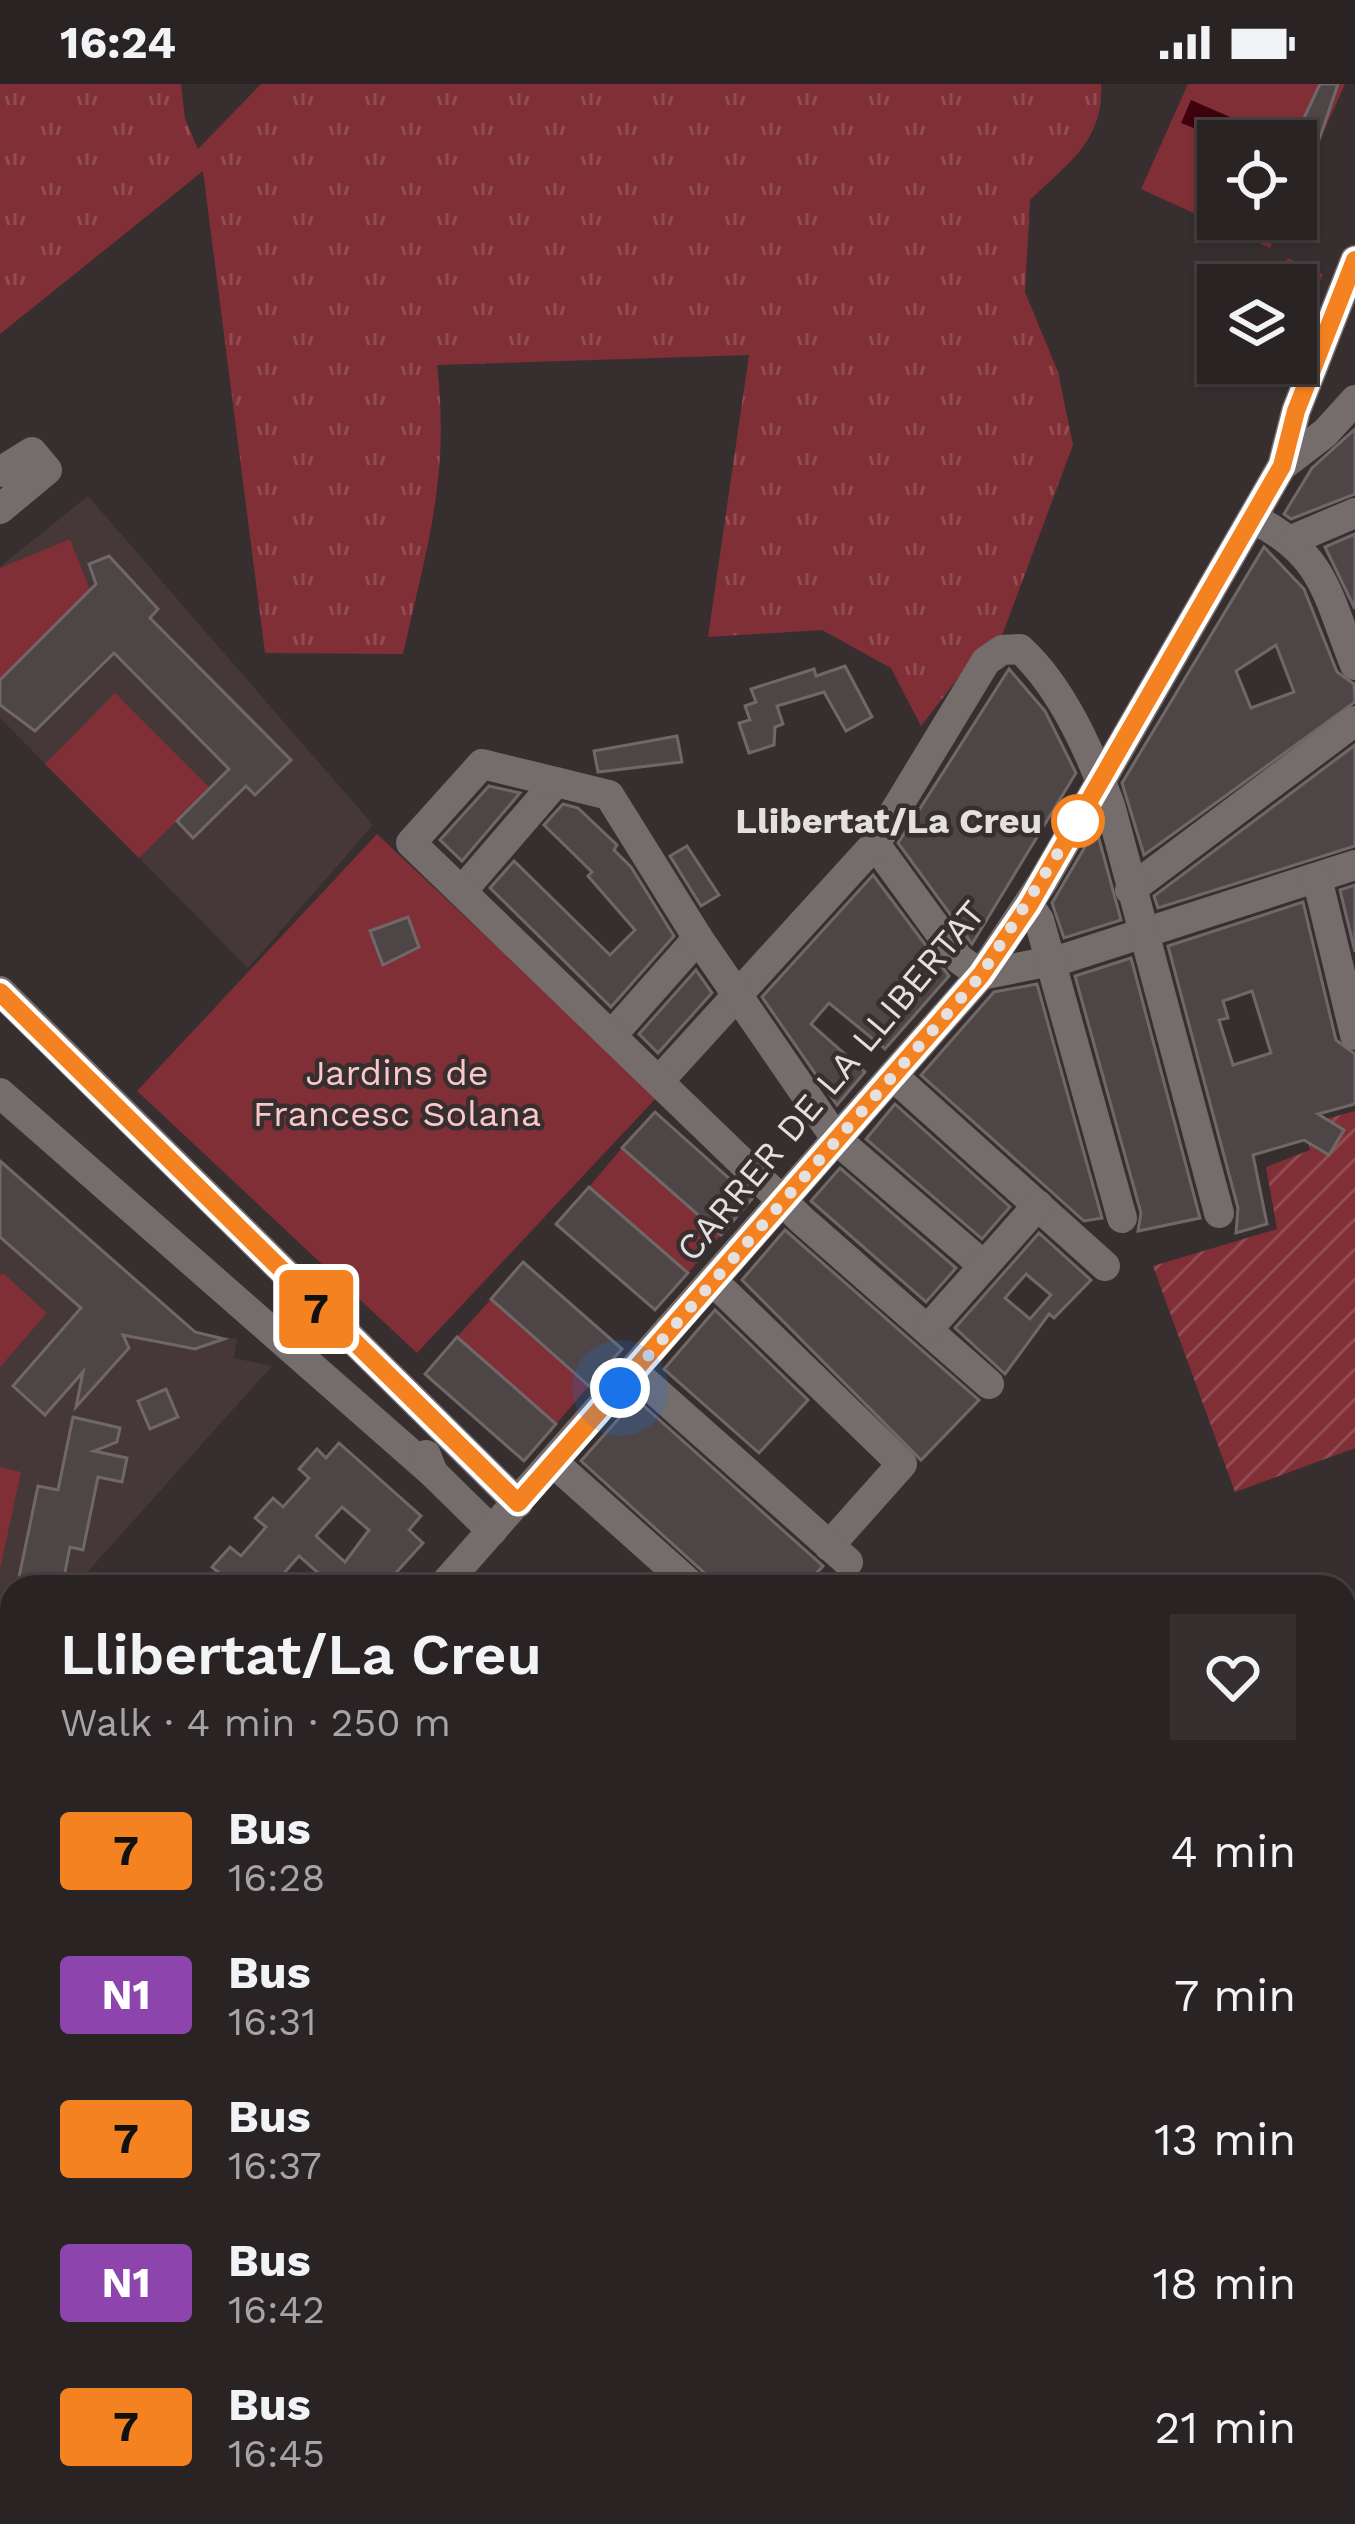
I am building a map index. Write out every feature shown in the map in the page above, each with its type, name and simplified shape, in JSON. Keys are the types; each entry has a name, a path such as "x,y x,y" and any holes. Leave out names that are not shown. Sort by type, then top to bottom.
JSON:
{"street":[{"path":"1282,466 1296,411 1355,260"},
{"path":"1282,466 1325,433 1355,400"},
{"path":"0,472 32,452 47,470 0,509"},
{"name":"CARRER DE LA LLIBERTAT","path":"453,1575 981,975 1029,905 1282,466"},
{"path":"1294,539 1355,513"},
{"path":"1254,519 1294,539 1316,567 1355,665"},
{"path":"659,1082 875,844 986,662 1002,650 1020,649 1036,663 1101,782 1219,1213"},
{"path":"1130,890 1355,721"},
{"path":"984,1265 838,1140 698,938 609,795 482,764 411,843 783,1202 989,1384"},
{"path":"462,891 556,782"},
{"path":"875,844 959,958 981,975 1050,962 1355,865"},
{"path":"1317,878 1355,1035"},
{"path":"1029,905 1039,920 1122,1218"},
{"path":"612,1035 698,938"},
{"path":"0,992 406,1398 518,1503"},
{"path":"893,1076 1105,1266"},
{"path":"0,1093 433,1473 492,1531"},
{"path":"928,1329 1038,1205"},
{"path":"634,1372 838,1554 902,1465 713,1281"},
{"path":"406,1398 433,1473"},
{"path":"554,1463 680,1575"}],"shaded area":[{"path":"1191,100 1237,120 1197,120 1197,129 1181,123"},
{"path":"88,496 373,825 248,968 0,718 0,567"},
{"path":"0,1161 195,1332 237,1339 234,1358 272,1366 85,1575 0,1575"}],"green space":[{"path":"0,84 181,84 185,119 198,149 261,84 1101,84 1097,121 1090,136 1030,200 1025,292 1058,372 1073,445 1001,638 976,655 921,726 891,668 822,630 708,637 749,355 437,365 438,477 403,654 265,653 203,171 0,334"},
{"path":"1188,84 1345,84 1317,146 1317,120 1197,120 1197,215 1141,189"},
{"path":"70,539 90,590 0,680 0,568"},
{"path":"115,693 210,788 139,858 45,764"},
{"name":"Jardins de Francesc Solana","path":"377,834 657,1097 417,1353 137,1091"},
{"path":"1355,1111 1355,1448 1235,1492 1153,1266 1277,1229 1266,1167 1310,1150 1304,1125"},
{"path":"622,1148 721,1235 688,1273 589,1187"},
{"path":"3,1273 47,1313 0,1367 0,1276"},
{"path":"491,1299 589,1386 556,1424 457,1337"},
{"path":"0,1467 21,1472 0,1569"}],"building":[{"path":"1320,84 1338,84 1317,146 1317,120 1303,120"},
{"path":"1355,429 1355,494 1291,519 1284,514 1312,468"},
{"path":"1355,534 1355,609 1325,547"},
{"path":"1264,547 1304,589 1337,672 1354,684 1355,702 1144,855 1122,783","holes":["1276,645 1294,692 1251,708 1236,671"]},
{"path":"109,556 158,609 150,618 291,760 255,795 246,786 193,838 177,821 229,769 114,653 35,731 0,705 0,680 96,584 89,564"},
{"path":"845,666 872,717 846,731 824,692 777,706 783,724 775,727 774,745 749,753 739,723 750,720 745,706 756,702 751,689 814,669 816,676"},
{"path":"1009,669 1045,711 1076,773 972,944 898,843"},
{"path":"677,736 682,762 598,772 594,751"},
{"path":"1355,745 1355,846 1158,908 1154,896"},
{"path":"489,786 520,793 462,861 440,840"},
{"path":"563,804 578,808 617,845 614,850 631,867 674,936 611,1007 490,888 514,861 610,955 635,930 588,876 592,872 544,825"},
{"path":"1096,828 1121,920 1064,938 1052,903"},
{"path":"687,846 719,895 701,906 670,856"},
{"path":"873,875 949,976 885,1049 829,1003 811,1024 865,1072 837,1105 762,997"},
{"path":"1355,885 1355,952 1340,890"},
{"path":"1303,902 1336,1040 1355,1054 1355,1104 1318,1114 1344,1130 1329,1155 1304,1140 1253,1155 1267,1224 1236,1233 1238,1208 1168,946","holes":["1252,991 1271,1053 1233,1065 1219,1020 1228,1018 1223,1001"]},
{"path":"408,917 419,947 383,965 370,931"},
{"path":"1131,958 1200,1218 1138,1231 1141,1213 1075,976"},
{"path":"696,970 712,993 658,1053 639,1034"},
{"path":"1037,984 1102,1218 1084,1221 921,1075 994,992"},
{"path":"895,1104 1010,1207 982,1239 866,1139"},
{"path":"655,1112 752,1199 721,1235 622,1148"},
{"path":"0,1161 195,1332 224,1339 195,1349 123,1335 129,1348 76,1407 83,1372 45,1415 13,1386 81,1308 0,1237"},
{"path":"840,1168 956,1268 926,1302 811,1201"},
{"path":"589,1187 688,1273 655,1310 556,1224"},
{"path":"785,1230 979,1400 921,1460 742,1280"},
{"path":"1039,1233 1091,1280 1054,1318 1049,1314 1005,1374 955,1328","holes":["1026,1274 1051,1295 1030,1319 1005,1298"]},
{"path":"523,1262 622,1349 589,1386 491,1299"},
{"path":"715,1310 808,1400 759,1453 664,1369"},
{"path":"457,1337 556,1424 524,1461 425,1374"},
{"path":"166,1389 178,1417 150,1429 138,1401"},
{"path":"636,1399 823,1566 815,1575 707,1575 581,1461"},
{"path":"73,1417 120,1428 117,1442 94,1451 127,1458 122,1482 98,1477 83,1550 70,1547 64,1575 19,1575 38,1486 58,1490"},
{"path":"339,1443 421,1516 409,1530 423,1543 394,1575 320,1575 299,1556 282,1575 222,1575 212,1567 230,1547 241,1556 266,1527 255,1518 273,1498 283,1507 309,1478 299,1469 317,1449 326,1458","holes":["342,1507 369,1530 345,1562 316,1536"]}],"bus line":[{"name":"7","path":"0,992 406,1398 518,1503 981,975 1029,905 1282,466 1296,411 1355,260"}],"place":[{"name":"Llibertat/La Creu","path":"1078,821"}],"route":[{"path":"620,1388 981,975 1082,815 1078,821"}]}
